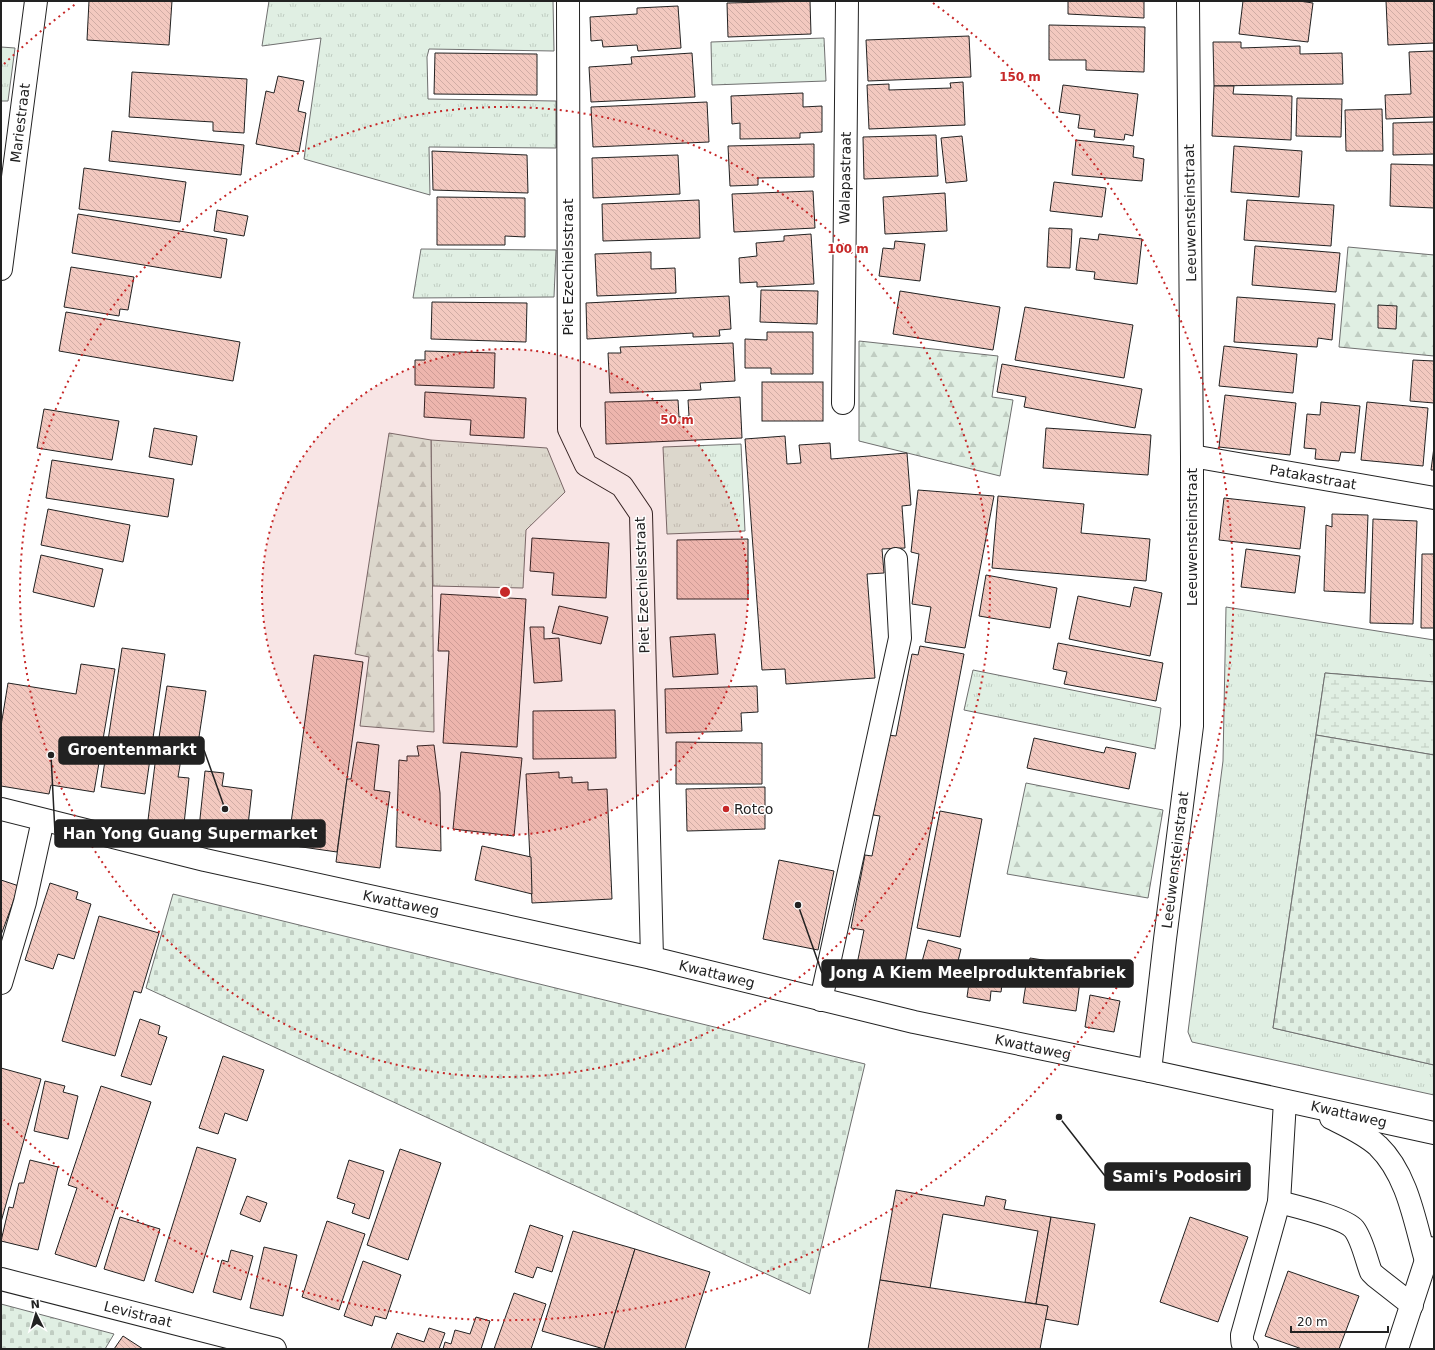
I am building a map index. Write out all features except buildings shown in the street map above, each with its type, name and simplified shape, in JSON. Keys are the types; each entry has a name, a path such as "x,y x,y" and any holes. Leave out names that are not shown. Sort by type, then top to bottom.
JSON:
{"street":[{"name":"Mariestraat","path":"1,269 36,1"},
{"name":"Piet Ezechielsstraat","path":"568,1 568,429 586,465 622,486 641,514 652,958"},
{"name":"Walapastraat","path":"843,403 847,1"},
{"name":"Leeuwensteinstraat","path":"1150,1071 1192,726 1192,456 1188,1"},
{"name":"Patakastraat","path":"1192,456 1434,498"},
{"path":"821,1000 900,638 896,559"},
{"name":"Kwattaweg","path":"1,809 205,860 652,958 914,1022 1150,1071 1434,1133"},
{"path":"1,983 25,902 43,820"},
{"path":"1247,1349 1242,1344 1242,1335 1279,1202 1285,1101"},
{"path":"1307,1105 1364,1135 1378,1146 1394,1165 1402,1182 1426,1261"},
{"path":"1279,1202 1348,1223 1354,1228 1358,1235 1371,1272 1412,1305"},
{"path":"1397,1349 1434,1236"},
{"name":"Levistraat","path":"1,1279 275,1349"}],"green space":[{"path":"269,1 553,1 554,51 429,49 427,57 428,99 556,101 556,148 429,147 430,195 304,159 321,38 262,46"},
{"path":"824,38 826,81 712,85 711,42"},
{"path":"1,47 15,48 8,101 1,101"},
{"path":"1348,247 1434,255 1434,356 1339,347"},
{"path":"421,249 556,250 554,297 413,298"},
{"path":"859,341 998,356 992,397 1013,400 1000,476 859,441"},
{"path":"389,433 431,440 434,732 360,726 369,657 355,654"},
{"path":"431,440 547,448 565,492 526,530 523,588 433,586"},
{"path":"741,444 745,531 667,534 663,447"},
{"path":"1226,607 1434,640 1434,682 1325,673 1273,1028 1434,1065 1434,1095 1192,1042 1188,1032 1223,761"},
{"path":"973,670 1161,708 1155,749 964,710"},
{"path":"1325,673 1434,682 1434,755 1316,735"},
{"path":"1316,735 1434,755 1434,1065 1273,1028"},
{"path":"1026,783 1163,810 1148,898 1007,874"},
{"path":"173,894 865,1064 810,1294 146,988"},
{"path":"1,1304 114,1334 105,1349 1,1349"}],"place":[{"name":"Han Yong Guang Supermarket","path":"51,755"},
{"name":"Groentenmarkt","path":"225,809"},
{"name":"Rotco","path":"726,809"},
{"name":"Jong A Kiem Meelproduktenfabriek","path":"798,905"},
{"name":"Sami's Podosiri","path":"1059,1117"}]}
